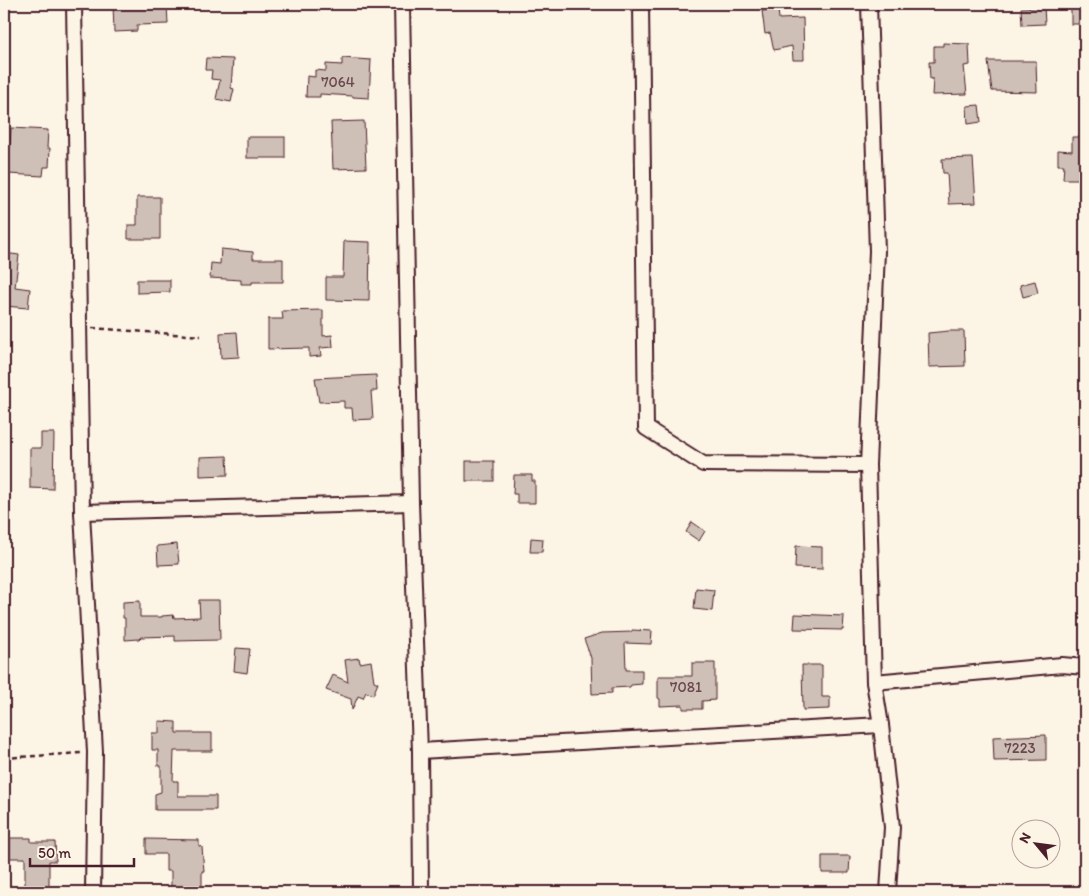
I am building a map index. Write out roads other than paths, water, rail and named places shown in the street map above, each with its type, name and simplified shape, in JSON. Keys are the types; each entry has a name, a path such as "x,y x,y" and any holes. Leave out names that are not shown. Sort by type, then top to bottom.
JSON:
{"street":[{"path":"74,4 82,512 95,752 93,892"},
{"path":"402,4 411,503 420,751 421,892"},
{"path":"641,4 646,428 703,464 868,465"},
{"path":"869,4 877,251 868,465 874,682 881,725 892,827 888,892"},
{"path":"82,512 411,503"},
{"path":"874,682 1062,665 1085,667"},
{"path":"420,751 881,725"}]}
